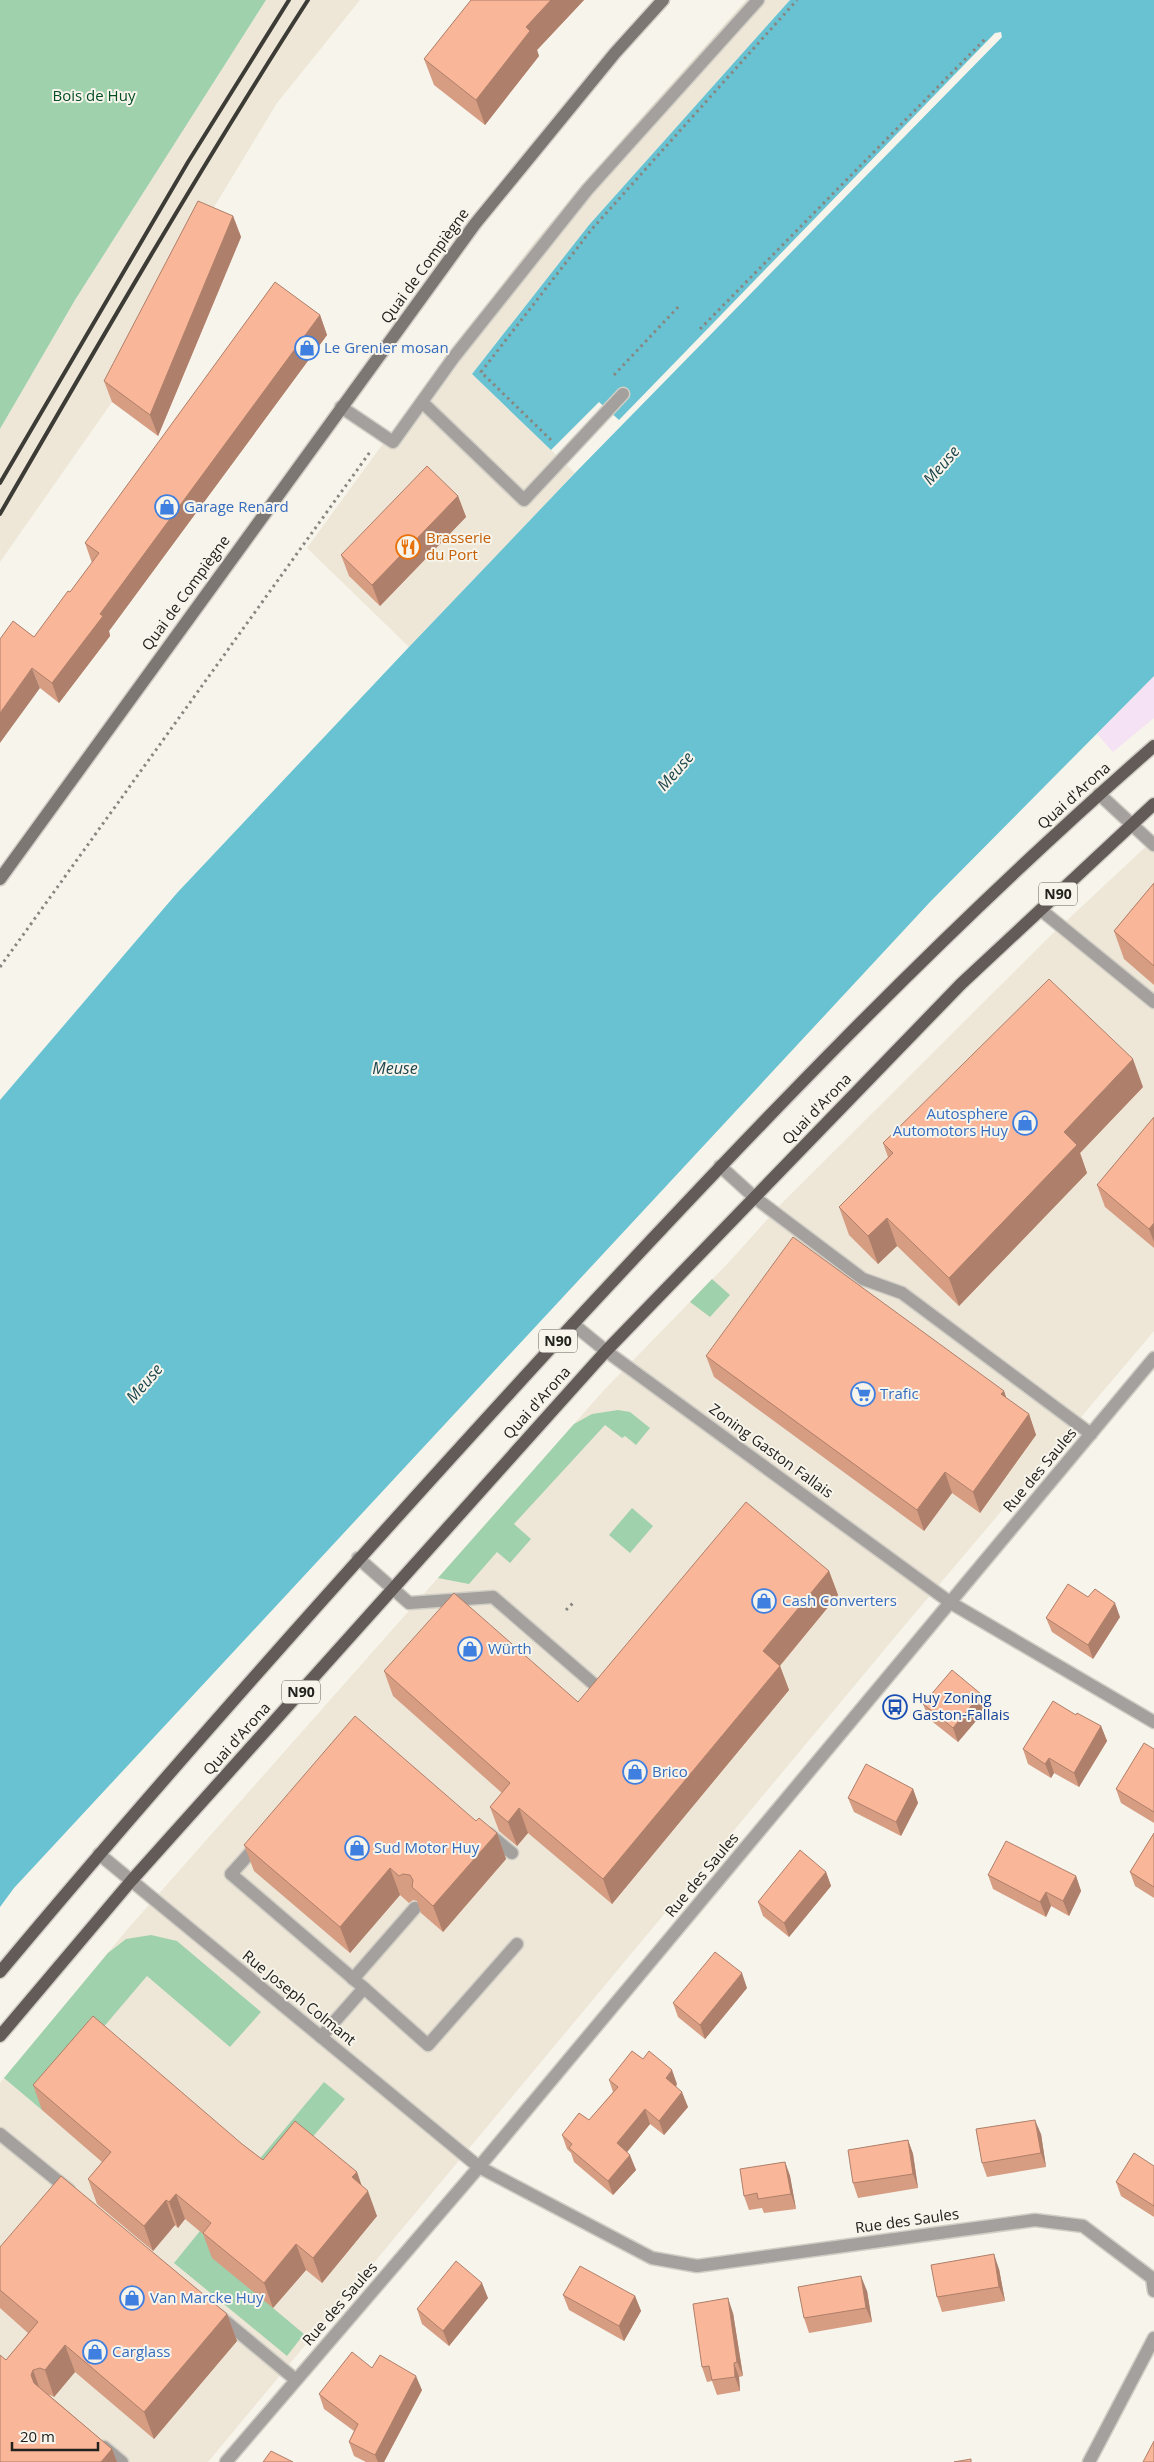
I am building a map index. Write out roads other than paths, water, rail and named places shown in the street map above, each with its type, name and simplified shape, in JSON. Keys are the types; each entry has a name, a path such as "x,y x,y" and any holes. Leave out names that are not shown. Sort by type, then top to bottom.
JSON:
{"main road":[{"name":"Quai de Compiègne","path":"0,879 475,224 615,53 663,0"},
{"name":"Quai d'Arona","path":"0,1972 99,1854 358,1558 720,1166 947,937 1099,794 1154,746"},
{"name":"Quai d'Arona","path":"0,2036 131,1881 606,1351 961,984 1154,804"}],"street":[{"path":"341,407 393,442 520,273 587,190 758,0"},
{"path":"422,402 524,500 623,394"},
{"path":"1099,794 1154,845"},
{"path":"1041,910 1154,1002"},
{"path":"720,1166 754,1197 863,1279 902,1293 1091,1434"},
{"name":"Zoning Gaston Fallais","path":"573,1324 606,1351 951,1603"},
{"name":"Rue des Saules","path":"226,2462 479,2167 1154,1358"},
{"path":"358,1558 409,1603 493,1597 596,1686"},
{"path":"951,1603 1154,1722"},
{"path":"482,1828 512,1853"},
{"path":"270,1830 231,1874 428,2045 517,1944"},
{"name":"Rue Joseph Colmant","path":"99,1854 479,2167"},
{"path":"353,1979 416,1908"},
{"path":"321,2037 364,1988"},
{"path":"0,2134 76,2196"},
{"name":"Rue des Saules","path":"479,2167 652,2258 697,2266 1035,2220 1083,2226 1152,2278 1154,2291"},
{"path":"205,2304 296,2380"},
{"path":"1089,2462 1154,2338"},
{"path":"93,2438 122,2462"}],"water":[{"name":"Meuse","path":"790,0 1154,0 1154,676 930,902 14,1888 0,1907 0,1100 177,893 575,473 1002,37 1001,32 995,33 619,420 599,402 551,450 472,374 589,225"}],"railway":[{"path":"0,483 188,162 289,0"},
{"path":"0,514 189,191 308,0"}],"place":[{"name":"Le Grenier mosan","path":"307,348"},
{"name":"Garage Renard","path":"167,507"},
{"name":"Brasserie du Port","path":"408,547"},
{"name":"Autosphere Automotors Huy","path":"1025,1123"},
{"name":"Trafic","path":"863,1394"},
{"name":"Cash Converters","path":"764,1601"},
{"name":"Würth","path":"470,1649"},
{"name":"Huy Zoning Gaston-Fallais","path":"895,1707"},
{"name":"Brico","path":"635,1772"},
{"name":"Sud Motor Huy","path":"357,1848"},
{"name":"Van Marcke Huy","path":"132,2298"},
{"name":"Carglass","path":"95,2352"}],"park label":[{"name":"Bois de Huy","path":"94,96"}]}
